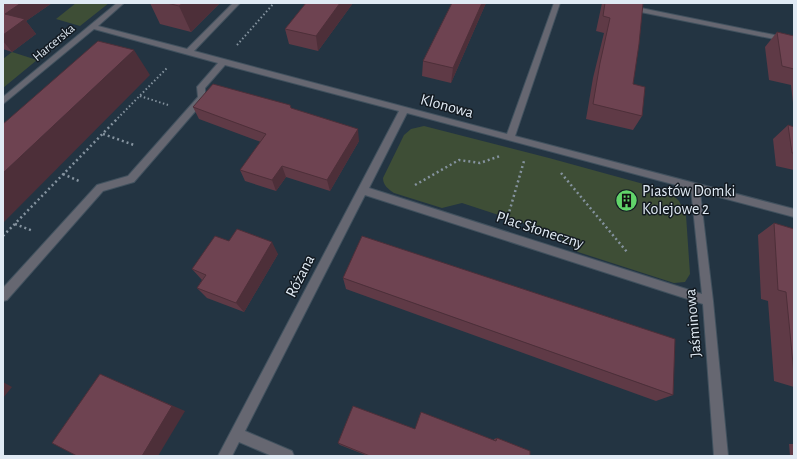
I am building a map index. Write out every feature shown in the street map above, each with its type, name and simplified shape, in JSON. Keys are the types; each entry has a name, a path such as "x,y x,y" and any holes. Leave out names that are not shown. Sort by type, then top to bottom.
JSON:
{"street":[{"name":"Harcerska","path":"3,101 121,3"},
{"path":"189,52 237,3"},
{"path":"510,138 557,3"},
{"path":"606,3 794,41"},
{"name":"Klonowa","path":"93,27 794,213"},
{"path":"3,296 100,188 131,179 202,98 201,87 224,62"},
{"name":"Różana","path":"225,456 404,110"},
{"name":"Jaśminowa","path":"695,187 708,301 721,456"},
{"name":"Plac Słoneczny","path":"362,190 708,301"},
{"path":"237,434 287,456"}],"path":[{"path":"235,47 274,3"},
{"path":"3,236 170,65"},
{"path":"140,96 190,112"},
{"path":"102,134 155,151"},
{"path":"395,200 399,194 459,160 480,163 505,154"},
{"path":"502,235 524,159"},
{"path":"558,170 645,273 644,281"}],"green space":[{"path":"76,3 109,3 80,26 56,19"},
{"path":"12,52 37,60 3,88 3,59"},
{"path":"424,126 669,191 679,201 686,215 690,274 685,282 674,283 578,252 557,234 462,203 442,208 394,193 386,187 383,178 404,135 411,129"}],"building":[{"path":"3,3 21,3 5,14 25,19 3,35"},
{"path":"167,3 183,3 179,6"},
{"path":"306,3 340,3 316,36 285,29"},
{"path":"452,3 482,3 453,68 423,61"},
{"path":"605,3 643,3 633,84 645,87 642,116 593,104 610,18 603,16"},
{"path":"777,32 794,36 794,69 782,66"},
{"path":"98,41 134,50 3,173 3,124"},
{"path":"213,84 290,105 291,108 358,129 327,180 282,166 272,180 240,170 266,134 193,107"},
{"path":"788,125 794,127 794,153 792,153"},
{"path":"774,223 794,229 794,374 786,292 778,290"},
{"path":"237,229 272,242 236,303 197,288 206,275 192,269 215,236 229,241"},
{"path":"362,236 675,339 673,395 343,278"},
{"path":"100,374 172,406 142,456 77,456 52,443"},
{"path":"353,406 415,429 421,412 496,441 497,438 530,451 530,456 370,456 338,443"}],"place":[{"name":"Piastów Domki Kolejowe 2","path":"626,200"}]}
